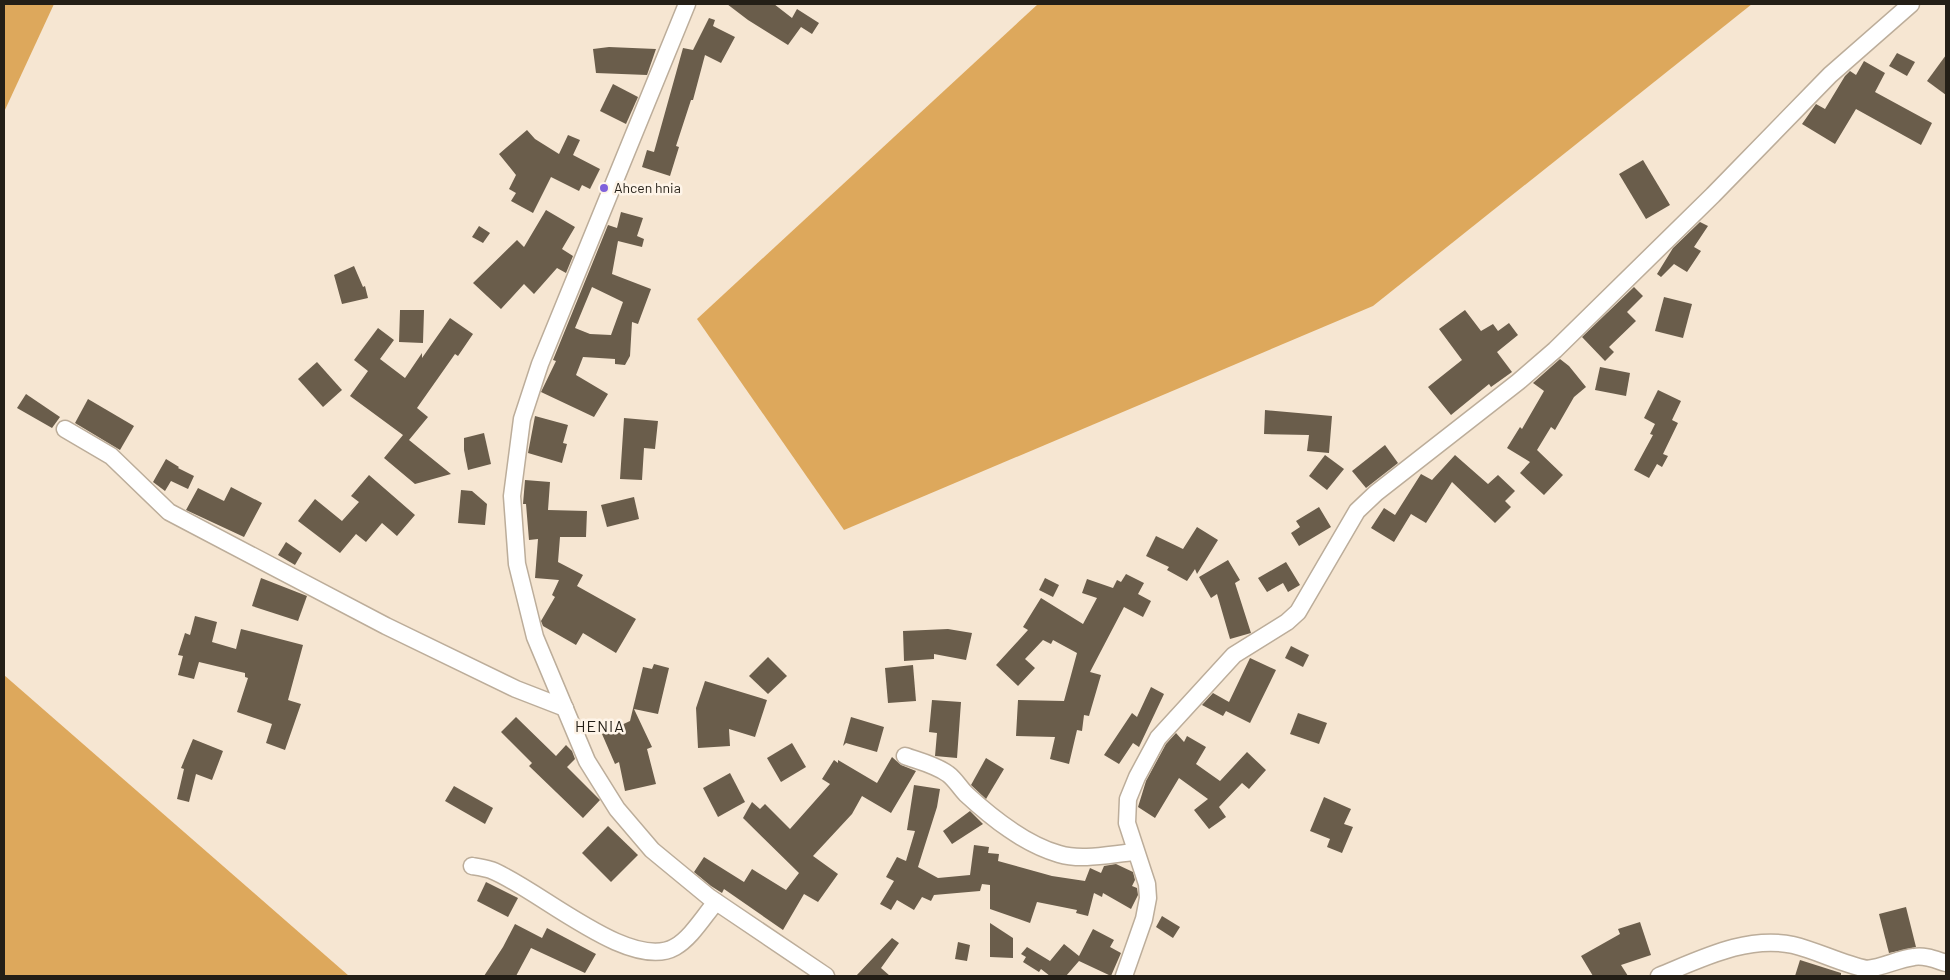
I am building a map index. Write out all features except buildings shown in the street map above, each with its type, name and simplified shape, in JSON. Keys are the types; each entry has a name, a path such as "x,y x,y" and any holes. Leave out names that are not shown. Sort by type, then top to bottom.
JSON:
{"street":[{"path":"687,4 544,355 522,419 512,496 517,564 535,637 587,760 617,809 652,850 716,902 826,976"},
{"path":"1124,976 1144,918 1148,898 1147,884 1127,823 1128,799 1158,738 1234,655 1287,622 1298,612 1357,511 1376,493 1518,382 1555,350 1714,195 1830,75 1912,4"},
{"path":"65,429 111,456 169,512 386,626 516,688 565,708"},
{"path":"905,756 939,768 949,774 973,800 1021,837 1037,846 1059,854 1077,857 1135,852"},
{"path":"472,866 489,869 509,878 603,936 623,946 646,953 664,952 677,946 716,902"},
{"path":"1660,976 1724,950 1775,943 1793,945 1867,968 1879,968 1915,957 1930,958 1946,963"}],"shaded area":[{"path":"4,4 54,4 4,112"},
{"path":"1038,4 1752,4 1373,306 844,530 697,319"},
{"path":"4,675 349,976 4,976"}],"place":[{"name":"Ahcen hnia","path":"604,188"}],"district":[{"name":"HENIA","path":"600,726"}]}
